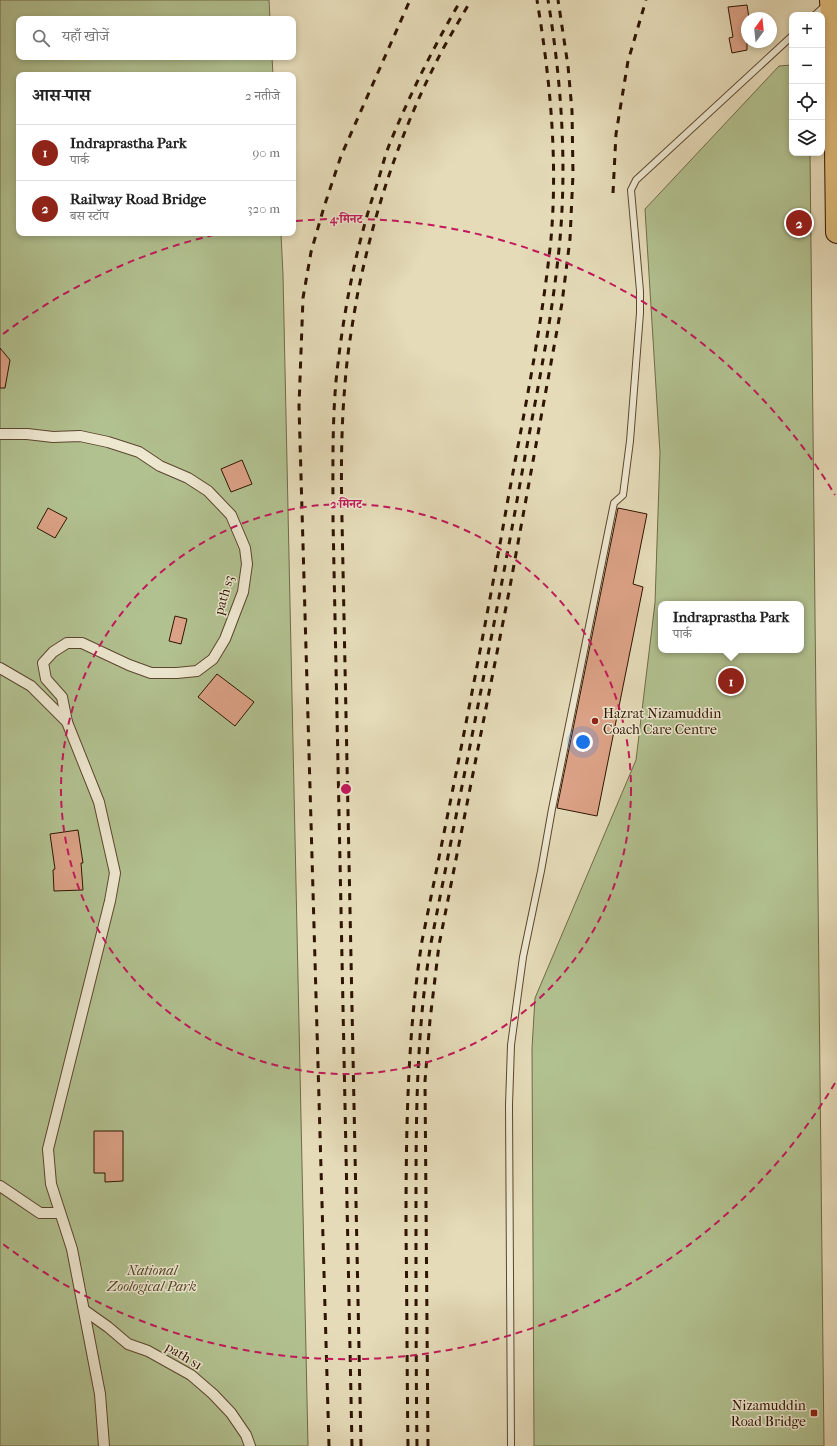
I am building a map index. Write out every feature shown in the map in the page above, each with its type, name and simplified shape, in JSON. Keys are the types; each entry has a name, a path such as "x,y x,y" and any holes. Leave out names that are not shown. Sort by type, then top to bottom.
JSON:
{"highway":[{"path":"831,0 834,64 837,232"}],"street":[{"name":"path s3","path":"0,434 27,434 53,437 80,436 108,442 138,452 160,466 188,478 208,491 231,515 245,548 246,564 243,592 230,626 213,659 197,671 151,673 123,663 82,644 67,643 53,652 43,663 46,679 62,697 66,722"},
{"path":"0,668 31,686 66,722 99,802 115,873 110,901 48,1149 51,1184 72,1249 100,1394 104,1446"},
{"path":"0,1186 40,1213 60,1213"},
{"name":"path s1","path":"84,1310 108,1327 128,1344 148,1351 191,1375 213,1394 231,1413 246,1435 250,1446"}],"lane":[{"path":"818,12 831,0"},
{"path":"511,1446 509,1105 511,1045 523,958 614,503 623,495 630,441 640,313 640,291 631,190 636,180 789,39"}],"green space":[{"name":"National Zoological Park","path":"0,0 269,0 270,16 16,16 16,60 272,60 273,72 16,72 16,236 281,236 308,1446 0,1446"},
{"path":"789,65 789,156 810,156 824,1446 534,1446 532,1048 535,998 636,760 655,603 660,453 645,209 779,66"}],"building":[{"path":"747,5 748,12 741,12 741,48 747,48 747,50 732,53 729,38 733,37 728,7"},
{"path":"0,348 10,360 5,388 0,388"},
{"path":"242,460 252,484 231,492 221,469"},
{"path":"48,508 67,518 55,538 37,528"},
{"name":"Hazrat Nizamuddin Coach Care Centre","path":"618,508 647,514 633,584 643,587 597,816 557,808"},
{"path":"175,616 187,619 181,644 169,641"},
{"path":"217,674 254,702 235,726 198,697"},
{"path":"78,830 83,863 81,863 83,890 54,891 53,870 55,869 50,834"},
{"path":"94,1131 123,1131 123,1181 105,1182 105,1173 94,1173"}],"railway":[{"path":"329,1446 299,406 303,298 311,252 341,156 410,0"},
{"path":"352,1446 333,520 333,433 336,381 342,330 351,280 370,205 387,152 423,70 461,0"},
{"path":"361,1446 342,503 342,452 346,373 348,351 364,265 372,232 391,169 402,138 429,77 471,0"},
{"path":"408,1446 406,1158 410,1049 417,977 422,941 456,776 538,337 551,239 554,179 552,119 546,59 537,0"},
{"path":"417,1446 416,1142 422,1009 431,943 508,551 542,367 557,271 562,209 563,149 562,119 556,59 548,0"},
{"path":"428,1446 425,1081 430,1020 439,945 509,592 562,303 570,239 573,174 572,111 568,66 558,0"},
{"path":"613,193 616,134 628,61 646,0"}],"place":[{"name":"Railway Road Bridge","path":"799,223"},
{"name":"Indraprastha Park","path":"731,681"},
{"name":"Hazrat Nizamuddin Coach Care Centre","path":"595,721"},
{"name":"Nizamuddin Road Bridge","path":"814,1413"}]}
